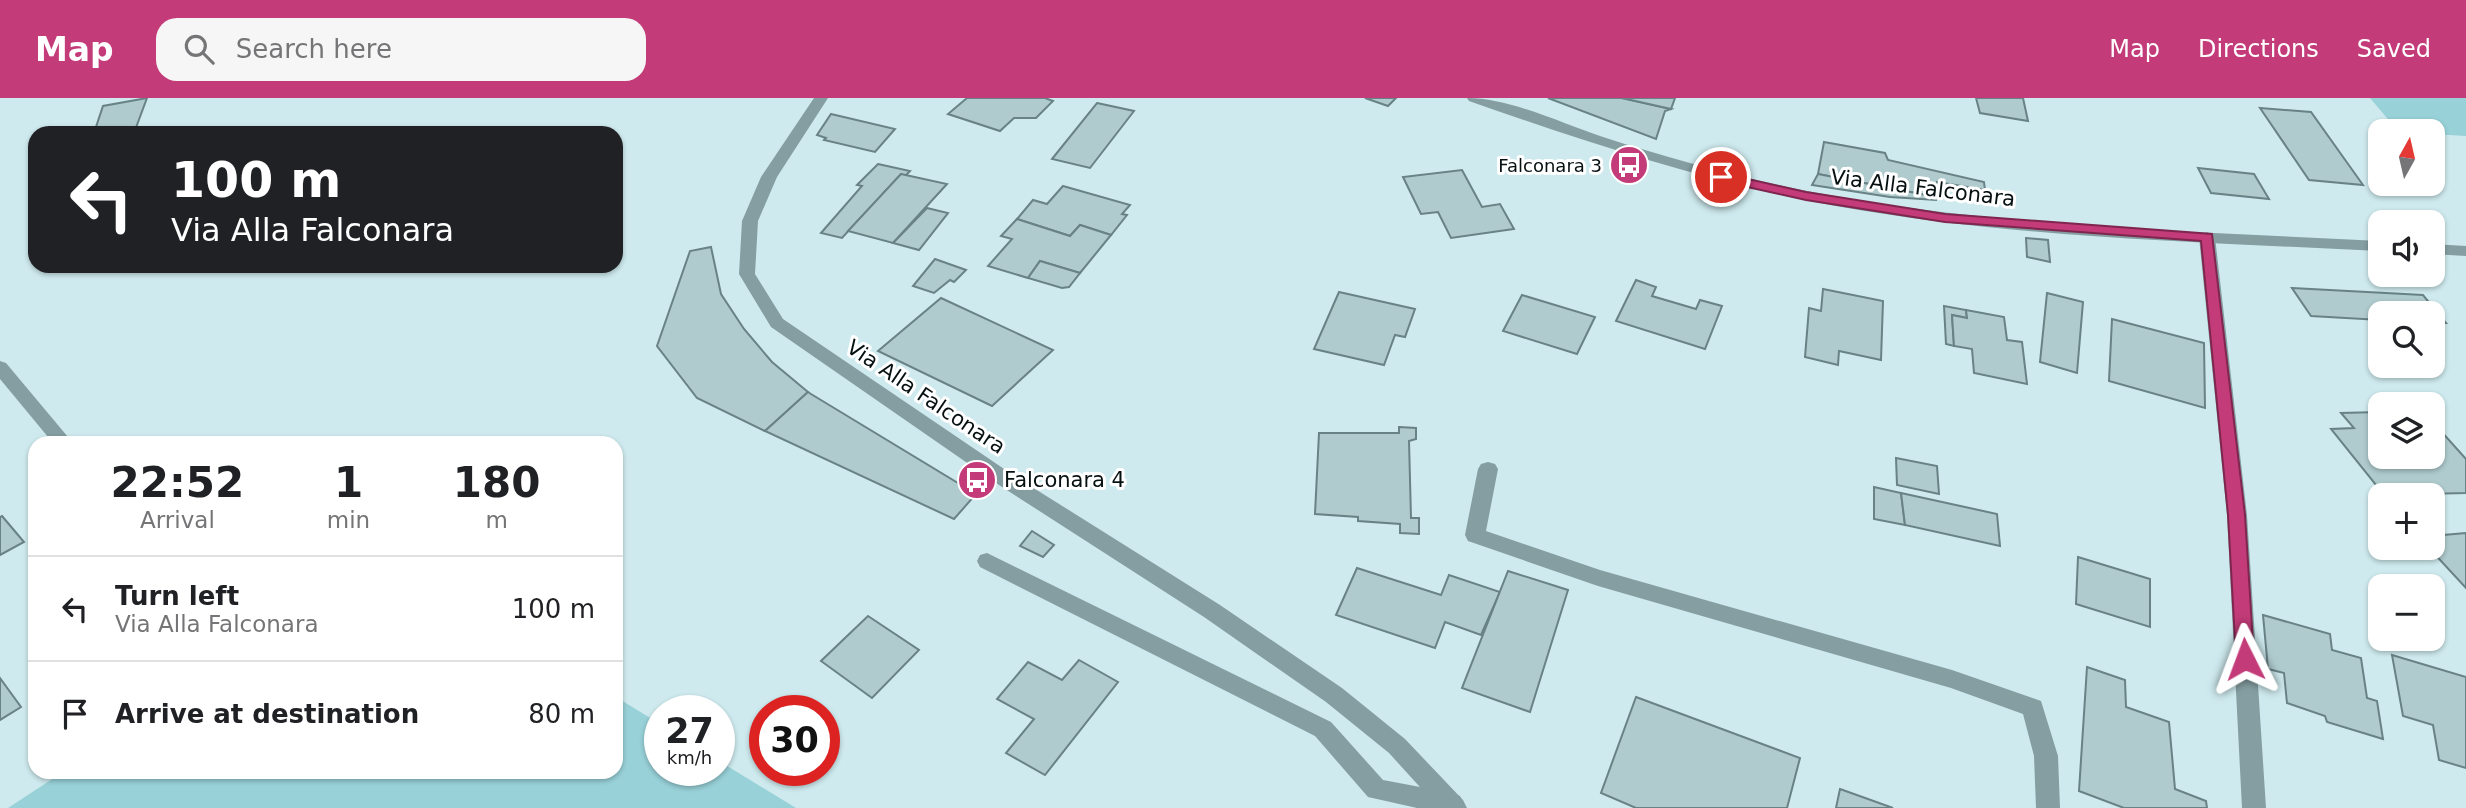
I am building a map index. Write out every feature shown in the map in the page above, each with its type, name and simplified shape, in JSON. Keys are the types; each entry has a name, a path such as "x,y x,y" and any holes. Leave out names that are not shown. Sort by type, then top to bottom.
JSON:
{"street":[{"name":"Via Alla Falconara","path":"821,98 769,177 750,221 747,274 777,323 1006,480 1212,611 1334,695 1397,746 1454,806"},
{"name":"Via Alla Falconara","path":"1474,98 1619,148 1721,177 1806,196 1945,218 2368,245"},
{"path":"2207,237 2237,515 2254,808"},
{"path":"2445,250 2466,251"},
{"path":"0,368 58,436"},
{"path":"1488,469 1475,535 1598,578 1939,675 2033,708 2046,756 2048,808"},
{"path":"987,561 1324,729 1376,789 1454,806"}],"shaded area":[{"path":"2370,98 2466,98 2466,136 2445,135 2445,119 2388,119"},
{"path":"623,701 644,714 644,786 735,786 735,771 749,779 749,786 760,786 796,808 8,808 52,779 623,779"}],"building":[{"path":"147,98 137,126 96,126 103,106"},
{"path":"967,98 1045,98 1053,101 1036,118 1014,118 1000,131 948,114"},
{"path":"1365,98 1396,98 1388,106"},
{"path":"1548,98 1622,98 1671,109 1665,111 1656,139"},
{"path":"1622,98 1675,98 1671,109"},
{"path":"1976,98 2023,98 2028,121 1980,113"},
{"path":"1097,103 1134,111 1090,168 1052,159"},
{"path":"2260,108 2311,112 2363,185 2309,180"},
{"path":"831,114 895,129 875,152 824,140 826,138 817,135"},
{"path":"1824,142 1885,153 1888,160 1984,182 1985,190 1937,182 1936,197 1818,174"},
{"path":"878,164 910,171 905,176 901,174 842,238 821,233 862,186 857,185"},
{"path":"2198,168 2254,174 2269,199 2211,193"},
{"path":"1462,170 1482,207 1500,204 1514,229 1451,238 1438,212 1421,214 1403,177"},
{"path":"901,174 947,184 893,243 848,231"},
{"path":"1818,174 1936,197 1936,200 1890,197 1812,185"},
{"path":"1063,186 1130,205 1122,214 1127,215 1111,235 1080,225 1070,236 1017,219 1033,200 1047,204"},
{"path":"927,208 948,213 919,250 893,243"},
{"path":"1017,219 1070,236 1080,225 1111,235 1080,273 1040,261 1028,278 988,266 1012,239 1001,236"},
{"path":"2026,238 2048,240 2050,262 2027,257"},
{"path":"711,247 721,294 744,329 772,362 808,392 765,431 697,398 657,346 690,251"},
{"path":"935,259 966,270 954,282 950,280 934,293 913,286"},
{"path":"1040,261 1080,273 1069,287 1062,288 1028,278"},
{"path":"1636,280 1656,287 1652,296 1696,309 1700,300 1722,306 1705,349 1616,321"},
{"path":"2292,288 2423,295 2428,301 2368,301 2368,319 2311,316"},
{"path":"1823,289 1883,301 1881,360 1839,351 1838,365 1805,357 1809,308 1821,311"},
{"path":"1339,292 1415,309 1405,337 1395,335 1384,365 1314,349"},
{"path":"2047,293 2083,302 2077,373 2040,362"},
{"path":"1522,295 1595,317 1577,354 1503,331"},
{"path":"941,298 1053,350 992,406 878,351"},
{"path":"1944,306 1966,310 1967,318 1952,315 1954,346 1946,344"},
{"path":"1966,310 2004,317 2007,340 2022,342 2027,384 1974,373 1972,349 1954,346 1952,315 1967,318"},
{"path":"2112,319 2204,343 2205,408 2109,381"},
{"path":"808,392 976,494 954,519 765,431"},
{"path":"2368,412 2368,469 2445,469 2445,436 2466,459 2466,493 2445,494 2445,483 2374,483 2331,429 2354,428 2341,413"},
{"path":"1399,427 1416,428 1416,439 1409,441 1411,518 1419,518 1419,534 1400,533 1400,524 1315,514 1319,433 1399,433"},
{"path":"1896,458 1937,466 1939,494 1897,485"},
{"path":"1874,487 1901,493 1905,525 1874,519"},
{"path":"1901,493 1997,514 2000,546 1905,525"},
{"path":"2,516 24,542 0,555 0,517"},
{"path":"1032,531 1054,545 1043,557 1020,546"},
{"path":"2466,533 2466,588 2440,560 2445,560 2445,535"},
{"path":"2078,557 2150,579 2150,627 2076,604"},
{"path":"1357,568 1441,595 1449,575 1500,592 1481,635 1445,622 1435,648 1336,615"},
{"path":"1508,571 1568,590 1530,712 1462,688"},
{"path":"2263,615 2330,634 2332,650 2361,658 2367,698 2377,701 2383,739 2327,722 2325,716 2287,703 2284,673 2268,669"},
{"path":"868,616 919,650 872,698 821,661"},
{"path":"2392,655 2466,677 2466,768 2439,760 2433,725 2403,716"},
{"path":"1079,660 1118,682 1045,775 1006,753 1034,719 997,699 1028,662 1062,680"},
{"path":"2087,667 2125,680 2126,707 2169,722 2175,789 2206,801 2207,808 2124,808 2079,791"},
{"path":"0,678 21,707 0,720"},
{"path":"1636,697 1800,758 1787,808 1636,808 1601,793"},
{"path":"1840,789 1893,808 1836,808"}],"place":[{"name":"Falconara 3","path":"1629,165"},
{"name":"Falconara 4","path":"977,480"}],"route":[{"path":"1721,177 1806,196 1945,218 2207,237 2237,515 2245,659"}]}
